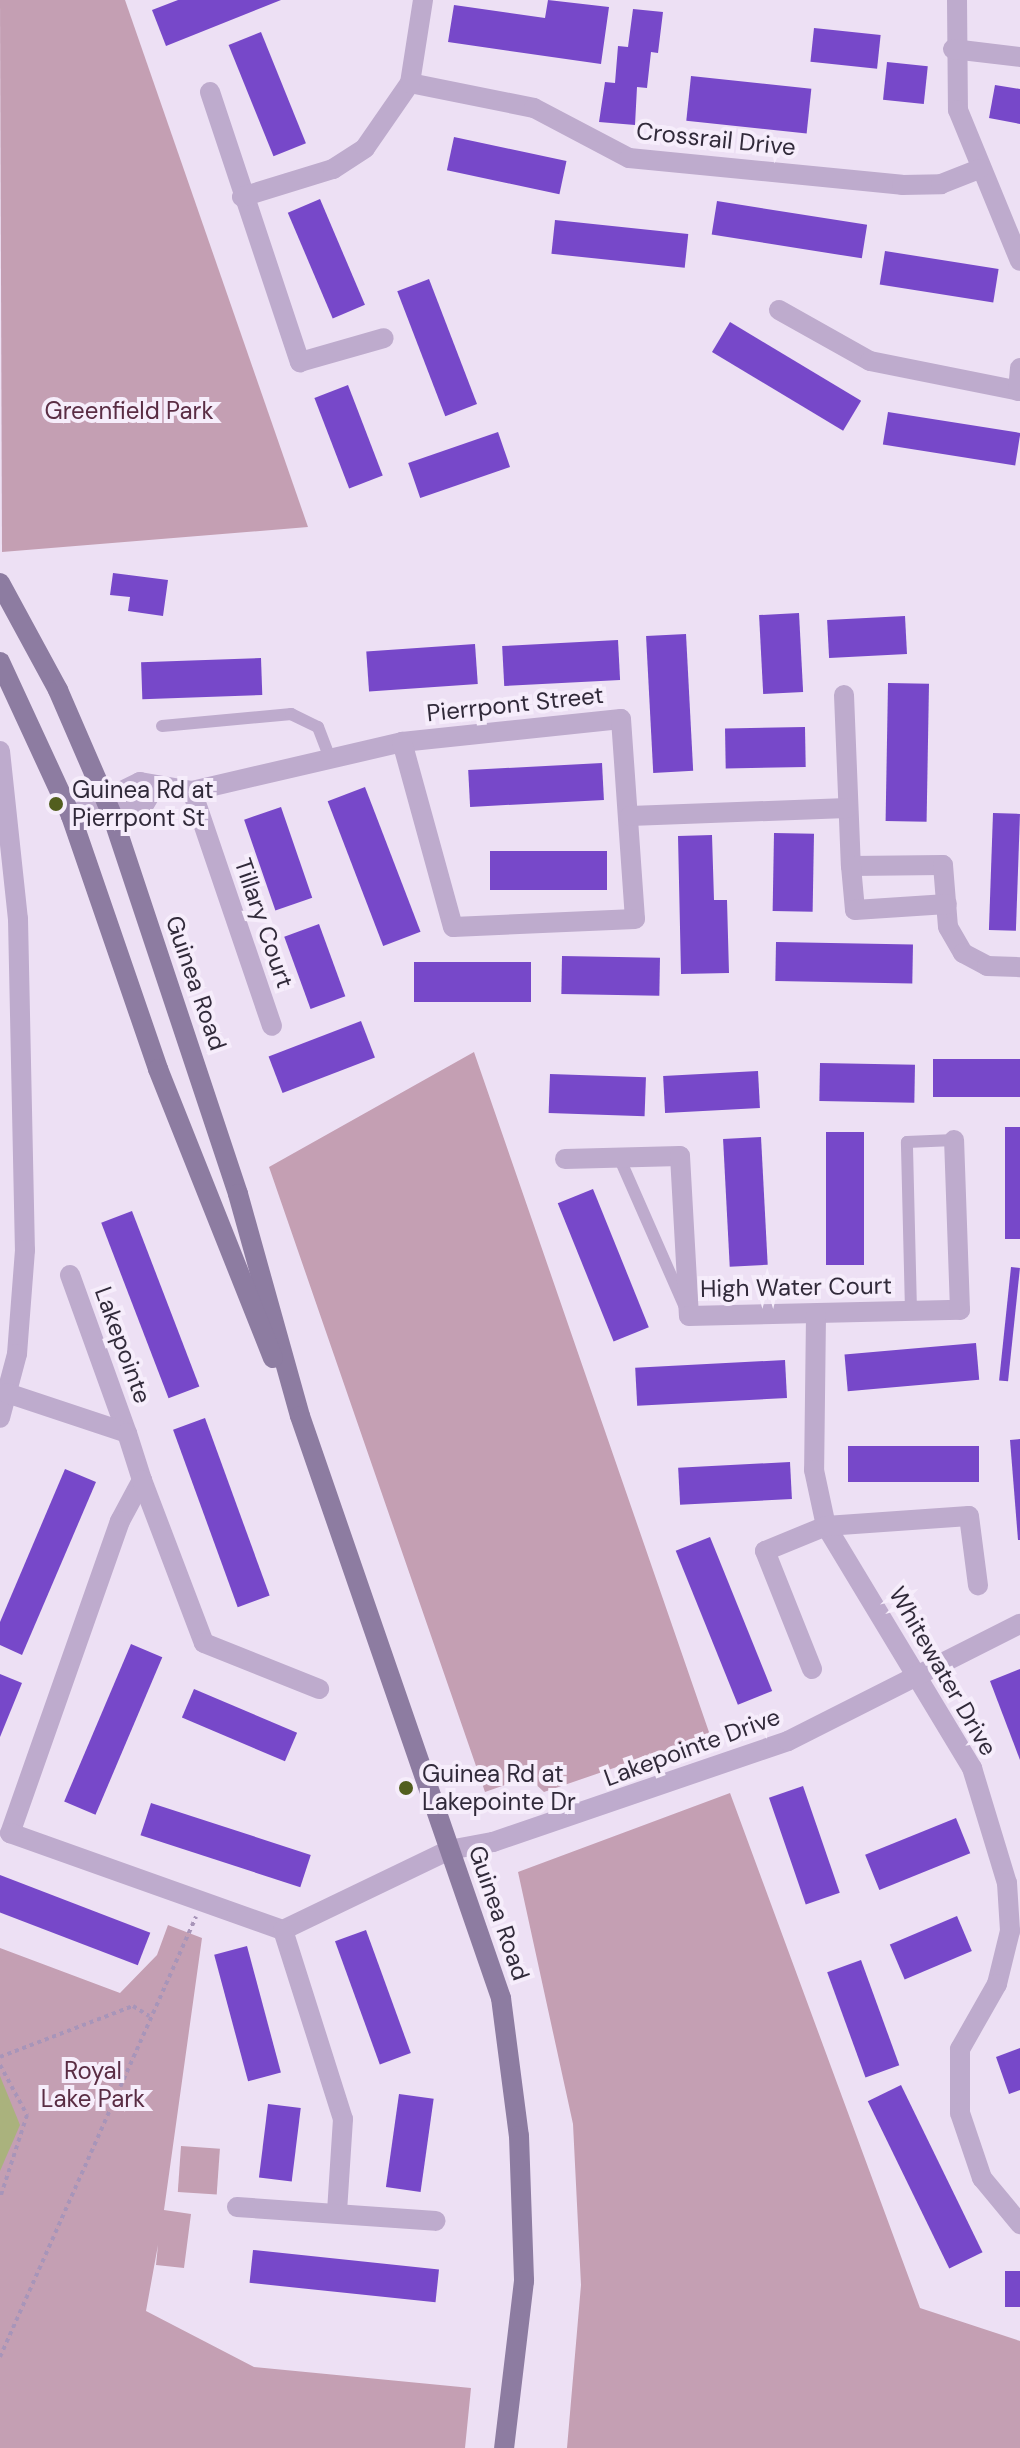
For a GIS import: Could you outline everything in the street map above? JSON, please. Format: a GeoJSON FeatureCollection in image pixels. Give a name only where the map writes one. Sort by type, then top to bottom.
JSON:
{"type":"FeatureCollection","features":[{"type":"Feature","properties":{"kind":"main road","name":"Guinea Road"},"geometry":{"type":"LineString","coordinates":[[0,583],[58,690],[112,815],[238,1194],[300,1416]]}},
{"type":"Feature","properties":{"kind":"main road","name":"Guinea Road"},"geometry":{"type":"LineString","coordinates":[[0,662],[71,816],[158,1069],[300,1416],[501,1998],[519,2136],[524,2281],[504,2448]]}},
{"type":"Feature","properties":{"kind":"street"},"geometry":{"type":"LineString","coordinates":[[242,197],[333,169],[365,148],[410,83],[423,0]]}},
{"type":"Feature","properties":{"kind":"street"},"geometry":{"type":"LineString","coordinates":[[957,0],[953,49],[958,110],[979,169],[1020,261]]}},
{"type":"Feature","properties":{"kind":"street"},"geometry":{"type":"LineString","coordinates":[[953,49],[1020,57]]}},
{"type":"Feature","properties":{"kind":"street","name":"Crossrail Drive"},"geometry":{"type":"LineString","coordinates":[[410,83],[534,108],[629,158],[902,185],[941,184],[979,169]]}},
{"type":"Feature","properties":{"kind":"street"},"geometry":{"type":"LineString","coordinates":[[210,92],[242,197],[300,362],[384,338]]}},
{"type":"Feature","properties":{"kind":"street"},"geometry":{"type":"LineString","coordinates":[[779,310],[870,361],[1019,391],[1020,368]]}},
{"type":"Feature","properties":{"kind":"street"},"geometry":{"type":"LineString","coordinates":[[844,695],[847,808],[855,910],[947,904]]}},
{"type":"Feature","properties":{"kind":"street","name":"Pierrpont Street"},"geometry":{"type":"LineString","coordinates":[[71,816],[104,796],[140,782],[154,788],[192,791],[402,742],[621,719],[630,816]]}},
{"type":"Feature","properties":{"kind":"street"},"geometry":{"type":"LineString","coordinates":[[402,742],[453,927],[635,919],[630,816],[847,808]]}},
{"type":"Feature","properties":{"kind":"street"},"geometry":{"type":"LineString","coordinates":[[0,751],[25,1250],[7,1393],[0,1418]]}},
{"type":"Feature","properties":{"kind":"street"},"geometry":{"type":"LineString","coordinates":[[71,816],[112,815],[145,803],[154,788]]}},
{"type":"Feature","properties":{"kind":"street","name":"Tillary Court"},"geometry":{"type":"LineString","coordinates":[[192,791],[272,1026]]}},
{"type":"Feature","properties":{"kind":"street"},"geometry":{"type":"LineString","coordinates":[[851,866],[943,865],[948,927],[963,953],[987,966],[1020,967]]}},
{"type":"Feature","properties":{"kind":"street","name":"High Water Court"},"geometry":{"type":"LineString","coordinates":[[565,1159],[680,1156],[689,1316],[960,1310],[954,1140]]}},
{"type":"Feature","properties":{"kind":"street","name":"Lakepointe"},"geometry":{"type":"LineString","coordinates":[[70,1275],[127,1433]]}},
{"type":"Feature","properties":{"kind":"street","name":"Whitewater Drive"},"geometry":{"type":"LineString","coordinates":[[816,1315],[814,1470],[826,1526],[919,1673],[972,1768],[1007,1883],[1010,1931],[997,1984],[960,2049],[960,2113],[982,2178],[1020,2224]]}},
{"type":"Feature","properties":{"kind":"street"},"geometry":{"type":"LineString","coordinates":[[7,1393],[127,1433],[204,1643],[319,1689]]}},
{"type":"Feature","properties":{"kind":"street"},"geometry":{"type":"LineString","coordinates":[[142,1480],[10,1833],[283,1930],[343,2119],[337,2213]]}},
{"type":"Feature","properties":{"kind":"street"},"geometry":{"type":"LineString","coordinates":[[812,1669],[765,1551],[826,1526],[969,1516],[978,1585]]}},
{"type":"Feature","properties":{"kind":"street","name":"Lakepointe Drive"},"geometry":{"type":"LineString","coordinates":[[283,1930],[449,1850],[493,1842],[788,1741],[1020,1624]]}},
{"type":"Feature","properties":{"kind":"street"},"geometry":{"type":"LineString","coordinates":[[237,2207],[436,2221]]}},
{"type":"Feature","properties":{"kind":"lane"},"geometry":{"type":"LineString","coordinates":[[162,726],[291,714],[318,727],[330,758]]}},
{"type":"Feature","properties":{"kind":"lane"},"geometry":{"type":"LineString","coordinates":[[911,1311],[907,1142],[954,1140]]}},
{"type":"Feature","properties":{"kind":"lane"},"geometry":{"type":"LineString","coordinates":[[619,1157],[689,1316]]}},
{"type":"Feature","properties":{"kind":"path"},"geometry":{"type":"LineString","coordinates":[[0,2357],[202,1902]]}},
{"type":"Feature","properties":{"kind":"path"},"geometry":{"type":"LineString","coordinates":[[0,2057],[133,2006],[150,2017]]}},
{"type":"Feature","properties":{"kind":"path"},"geometry":{"type":"LineString","coordinates":[[0,2065],[27,2115],[0,2198]]}},
{"type":"Feature","properties":{"kind":"green space","name":"Greenfield Park"},"geometry":{"type":"Polygon","coordinates":[[[0,0],[125,0],[308,527],[2,552],[0,0]]]}},
{"type":"Feature","properties":{"kind":"green space"},"geometry":{"type":"Polygon","coordinates":[[[474,1052],[710,1735],[544,1792],[528,1777],[485,1792],[269,1167],[474,1052]]]}},
{"type":"Feature","properties":{"kind":"green space"},"geometry":{"type":"Polygon","coordinates":[[[730,1793],[920,2308],[1020,2341],[1020,2448],[567,2448],[581,2285],[573,2124],[518,1872],[730,1793]]]}},
{"type":"Feature","properties":{"kind":"green space","name":"Royal Lake Park"},"geometry":{"type":"Polygon","coordinates":[[[168,1925],[202,1938],[164,2210],[191,2214],[184,2268],[156,2265],[158,2245],[146,2311],[254,2367],[471,2388],[465,2448],[0,2448],[0,1948],[120,1993],[157,1955],[168,1925]]]}},
{"type":"Feature","properties":{"kind":"green space"},"geometry":{"type":"Polygon","coordinates":[[[181,2146],[220,2149],[217,2195],[178,2192],[181,2146]]]}},
{"type":"Feature","properties":{"kind":"shaded area"},"geometry":{"type":"Polygon","coordinates":[[[0,2076],[20,2125],[0,2171],[0,2076]]]}},
{"type":"Feature","properties":{"kind":"building"},"geometry":{"type":"Polygon","coordinates":[[[178,0],[281,0],[166,46],[152,10],[178,0]]]}},
{"type":"Feature","properties":{"kind":"building"},"geometry":{"type":"Polygon","coordinates":[[[548,0],[609,7],[601,64],[448,42],[454,5],[545,18],[548,0]]]}},
{"type":"Feature","properties":{"kind":"building"},"geometry":{"type":"Polygon","coordinates":[[[633,9],[663,12],[658,53],[651,52],[647,88],[637,87],[635,125],[599,122],[605,82],[615,83],[618,46],[628,47],[633,9]]]}},
{"type":"Feature","properties":{"kind":"building"},"geometry":{"type":"Polygon","coordinates":[[[814,28],[881,35],[877,69],[810,62],[814,28]]]}},
{"type":"Feature","properties":{"kind":"building"},"geometry":{"type":"Polygon","coordinates":[[[261,32],[306,143],[274,156],[229,45],[261,32]]]}},
{"type":"Feature","properties":{"kind":"building"},"geometry":{"type":"Polygon","coordinates":[[[887,62],[928,66],[924,104],[883,100],[887,62]]]}},
{"type":"Feature","properties":{"kind":"building"},"geometry":{"type":"Polygon","coordinates":[[[691,76],[811,89],[807,133],[686,121],[691,76]]]}},
{"type":"Feature","properties":{"kind":"building"},"geometry":{"type":"Polygon","coordinates":[[[995,85],[1020,89],[1020,124],[989,118],[995,85]]]}},
{"type":"Feature","properties":{"kind":"building"},"geometry":{"type":"Polygon","coordinates":[[[454,137],[566,161],[559,194],[447,170],[454,137]]]}},
{"type":"Feature","properties":{"kind":"building"},"geometry":{"type":"Polygon","coordinates":[[[320,199],[365,305],[333,319],[288,213],[320,199]]]}},
{"type":"Feature","properties":{"kind":"building"},"geometry":{"type":"Polygon","coordinates":[[[717,201],[867,225],[862,258],[712,235],[717,201]]]}},
{"type":"Feature","properties":{"kind":"building"},"geometry":{"type":"Polygon","coordinates":[[[555,220],[688,234],[685,268],[551,254],[555,220]]]}},
{"type":"Feature","properties":{"kind":"building"},"geometry":{"type":"Polygon","coordinates":[[[885,251],[999,269],[993,303],[880,285],[885,251]]]}},
{"type":"Feature","properties":{"kind":"building"},"geometry":{"type":"Polygon","coordinates":[[[429,279],[477,404],[445,416],[397,291],[429,279]]]}},
{"type":"Feature","properties":{"kind":"building"},"geometry":{"type":"Polygon","coordinates":[[[730,322],[861,401],[843,431],[712,352],[730,322]]]}},
{"type":"Feature","properties":{"kind":"building"},"geometry":{"type":"Polygon","coordinates":[[[348,385],[383,476],[349,488],[314,398],[348,385]]]}},
{"type":"Feature","properties":{"kind":"building"},"geometry":{"type":"Polygon","coordinates":[[[888,412],[1020,433],[1015,466],[883,445],[888,412]]]}},
{"type":"Feature","properties":{"kind":"building"},"geometry":{"type":"Polygon","coordinates":[[[498,432],[510,467],[420,498],[408,463],[498,432]]]}},
{"type":"Feature","properties":{"kind":"building"},"geometry":{"type":"Polygon","coordinates":[[[113,573],[168,580],[163,616],[128,611],[130,597],[110,595],[113,573]]]}},
{"type":"Feature","properties":{"kind":"building"},"geometry":{"type":"Polygon","coordinates":[[[799,613],[803,692],[763,694],[759,615],[799,613]]]}},
{"type":"Feature","properties":{"kind":"building"},"geometry":{"type":"Polygon","coordinates":[[[905,616],[907,654],[829,658],[827,620],[905,616]]]}},
{"type":"Feature","properties":{"kind":"building"},"geometry":{"type":"Polygon","coordinates":[[[686,634],[693,771],[653,773],[646,636],[686,634]]]}},
{"type":"Feature","properties":{"kind":"building"},"geometry":{"type":"Polygon","coordinates":[[[618,640],[620,680],[504,686],[502,646],[618,640]]]}},
{"type":"Feature","properties":{"kind":"building"},"geometry":{"type":"Polygon","coordinates":[[[475,644],[478,684],[369,692],[366,652],[475,644]]]}},
{"type":"Feature","properties":{"kind":"building"},"geometry":{"type":"Polygon","coordinates":[[[261,658],[262,695],[142,699],[141,662],[261,658]]]}},
{"type":"Feature","properties":{"kind":"building"},"geometry":{"type":"Polygon","coordinates":[[[888,683],[929,684],[927,822],[886,821],[888,683]]]}},
{"type":"Feature","properties":{"kind":"building"},"geometry":{"type":"Polygon","coordinates":[[[805,727],[806,767],[726,768],[725,728],[805,727]]]}},
{"type":"Feature","properties":{"kind":"building"},"geometry":{"type":"Polygon","coordinates":[[[602,763],[604,800],[470,807],[468,770],[602,763]]]}},
{"type":"Feature","properties":{"kind":"building"},"geometry":{"type":"Polygon","coordinates":[[[365,787],[421,932],[383,946],[328,801],[365,787]]]}},
{"type":"Feature","properties":{"kind":"building"},"geometry":{"type":"Polygon","coordinates":[[[281,807],[312,898],[275,910],[244,820],[281,807]]]}},
{"type":"Feature","properties":{"kind":"building"},"geometry":{"type":"Polygon","coordinates":[[[993,813],[1020,814],[1016,931],[989,930],[993,813]]]}},
{"type":"Feature","properties":{"kind":"building"},"geometry":{"type":"Polygon","coordinates":[[[774,833],[814,834],[813,912],[773,911],[774,833]]]}},
{"type":"Feature","properties":{"kind":"building"},"geometry":{"type":"Polygon","coordinates":[[[712,835],[714,900],[727,900],[729,973],[681,974],[678,836],[712,835]]]}},
{"type":"Feature","properties":{"kind":"building"},"geometry":{"type":"Polygon","coordinates":[[[490,851],[607,851],[607,890],[490,890],[490,851]]]}},
{"type":"Feature","properties":{"kind":"building"},"geometry":{"type":"Polygon","coordinates":[[[319,924],[345,996],[311,1009],[284,937],[319,924]]]}},
{"type":"Feature","properties":{"kind":"building"},"geometry":{"type":"Polygon","coordinates":[[[776,942],[913,944],[912,983],[775,981],[776,942]]]}},
{"type":"Feature","properties":{"kind":"building"},"geometry":{"type":"Polygon","coordinates":[[[562,956],[660,958],[659,996],[561,994],[562,956]]]}},
{"type":"Feature","properties":{"kind":"building"},"geometry":{"type":"Polygon","coordinates":[[[414,962],[531,962],[531,1002],[414,1002],[414,962]]]}},
{"type":"Feature","properties":{"kind":"building"},"geometry":{"type":"Polygon","coordinates":[[[361,1021],[375,1057],[283,1093],[269,1056],[361,1021]]]}},
{"type":"Feature","properties":{"kind":"building"},"geometry":{"type":"Polygon","coordinates":[[[933,1059],[1020,1059],[1020,1097],[933,1097],[933,1059]]]}},
{"type":"Feature","properties":{"kind":"building"},"geometry":{"type":"Polygon","coordinates":[[[820,1063],[915,1065],[914,1103],[819,1101],[820,1063]]]}},
{"type":"Feature","properties":{"kind":"building"},"geometry":{"type":"Polygon","coordinates":[[[758,1071],[760,1108],[665,1113],[663,1076],[758,1071]]]}},
{"type":"Feature","properties":{"kind":"building"},"geometry":{"type":"Polygon","coordinates":[[[550,1074],[646,1077],[645,1116],[549,1113],[550,1074]]]}},
{"type":"Feature","properties":{"kind":"building"},"geometry":{"type":"Polygon","coordinates":[[[1005,1127],[1020,1127],[1020,1239],[1005,1239],[1005,1127]]]}},
{"type":"Feature","properties":{"kind":"building"},"geometry":{"type":"Polygon","coordinates":[[[826,1132],[864,1132],[864,1265],[826,1265],[826,1132]]]}},
{"type":"Feature","properties":{"kind":"building"},"geometry":{"type":"Polygon","coordinates":[[[761,1137],[768,1265],[730,1267],[723,1139],[761,1137]]]}},
{"type":"Feature","properties":{"kind":"building"},"geometry":{"type":"Polygon","coordinates":[[[593,1189],[649,1327],[614,1341],[558,1203],[593,1189]]]}},
{"type":"Feature","properties":{"kind":"building"},"geometry":{"type":"Polygon","coordinates":[[[132,1211],[199,1387],[169,1398],[101,1223],[132,1211]]]}},
{"type":"Feature","properties":{"kind":"building"},"geometry":{"type":"Polygon","coordinates":[[[1011,1267],[1020,1268],[1008,1381],[999,1380],[1011,1267]]]}},
{"type":"Feature","properties":{"kind":"building"},"geometry":{"type":"Polygon","coordinates":[[[976,1343],[979,1380],[848,1391],[845,1355],[976,1343]]]}},
{"type":"Feature","properties":{"kind":"building"},"geometry":{"type":"Polygon","coordinates":[[[785,1360],[787,1398],[637,1406],[635,1368],[785,1360]]]}},
{"type":"Feature","properties":{"kind":"building"},"geometry":{"type":"Polygon","coordinates":[[[205,1418],[270,1596],[238,1607],[173,1430],[205,1418]]]}},
{"type":"Feature","properties":{"kind":"building"},"geometry":{"type":"Polygon","coordinates":[[[1020,1439],[1020,1540],[1018,1540],[1010,1440],[1020,1439]]]}},
{"type":"Feature","properties":{"kind":"building"},"geometry":{"type":"Polygon","coordinates":[[[848,1446],[979,1446],[979,1482],[848,1482],[848,1446]]]}},
{"type":"Feature","properties":{"kind":"building"},"geometry":{"type":"Polygon","coordinates":[[[790,1462],[792,1499],[680,1505],[678,1468],[790,1462]]]}},
{"type":"Feature","properties":{"kind":"building"},"geometry":{"type":"Polygon","coordinates":[[[65,1469],[96,1482],[22,1655],[0,1645],[0,1622],[65,1469]]]}},
{"type":"Feature","properties":{"kind":"building"},"geometry":{"type":"Polygon","coordinates":[[[710,1537],[772,1691],[738,1705],[676,1551],[710,1537]]]}},
{"type":"Feature","properties":{"kind":"building"},"geometry":{"type":"Polygon","coordinates":[[[131,1644],[162,1657],[95,1815],[64,1801],[131,1644]]]}},
{"type":"Feature","properties":{"kind":"building"},"geometry":{"type":"Polygon","coordinates":[[[1020,1669],[1020,1760],[990,1681],[1020,1669]]]}},
{"type":"Feature","properties":{"kind":"building"},"geometry":{"type":"Polygon","coordinates":[[[0,1674],[22,1683],[0,1737],[0,1674]]]}},
{"type":"Feature","properties":{"kind":"building"},"geometry":{"type":"Polygon","coordinates":[[[194,1689],[297,1733],[285,1761],[182,1718],[194,1689]]]}},
{"type":"Feature","properties":{"kind":"building"},"geometry":{"type":"Polygon","coordinates":[[[803,1786],[840,1893],[806,1905],[769,1798],[803,1786]]]}},
{"type":"Feature","properties":{"kind":"building"},"geometry":{"type":"Polygon","coordinates":[[[151,1803],[311,1855],[300,1887],[140,1835],[151,1803]]]}},
{"type":"Feature","properties":{"kind":"building"},"geometry":{"type":"Polygon","coordinates":[[[956,1818],[970,1853],[879,1890],[865,1855],[956,1818]]]}},
{"type":"Feature","properties":{"kind":"building"},"geometry":{"type":"Polygon","coordinates":[[[0,1875],[150,1933],[138,1965],[0,1912],[0,1875]]]}},
{"type":"Feature","properties":{"kind":"building"},"geometry":{"type":"Polygon","coordinates":[[[957,1916],[972,1951],[905,1980],[890,1945],[957,1916]]]}},
{"type":"Feature","properties":{"kind":"building"},"geometry":{"type":"Polygon","coordinates":[[[366,1930],[411,2053],[380,2064],[335,1941],[366,1930]]]}},
{"type":"Feature","properties":{"kind":"building"},"geometry":{"type":"Polygon","coordinates":[[[247,1946],[281,2073],[248,2081],[214,1955],[247,1946]]]}},
{"type":"Feature","properties":{"kind":"building"},"geometry":{"type":"Polygon","coordinates":[[[861,1960],[899,2065],[865,2078],[827,1972],[861,1960]]]}},
{"type":"Feature","properties":{"kind":"building"},"geometry":{"type":"Polygon","coordinates":[[[1020,2048],[1020,2090],[1009,2094],[996,2057],[1020,2048]]]}},
{"type":"Feature","properties":{"kind":"building"},"geometry":{"type":"Polygon","coordinates":[[[901,2085],[983,2252],[949,2268],[868,2101],[901,2085]]]}},
{"type":"Feature","properties":{"kind":"building"},"geometry":{"type":"Polygon","coordinates":[[[399,2094],[434,2099],[421,2192],[386,2187],[399,2094]]]}},
{"type":"Feature","properties":{"kind":"building"},"geometry":{"type":"Polygon","coordinates":[[[268,2104],[301,2108],[292,2181],[259,2177],[268,2104]]]}},
{"type":"Feature","properties":{"kind":"building"},"geometry":{"type":"Polygon","coordinates":[[[253,2250],[439,2270],[436,2302],[250,2283],[253,2250]]]}},
{"type":"Feature","properties":{"kind":"building"},"geometry":{"type":"Polygon","coordinates":[[[1005,2271],[1020,2271],[1020,2307],[1005,2307],[1005,2271]]]}},
{"type":"Feature","properties":{"kind":"place","name":"Guinea Rd at Pierrpont St"},"geometry":{"type":"Point","coordinates":[56,804]}},
{"type":"Feature","properties":{"kind":"place","name":"Guinea Rd at Lakepointe Dr"},"geometry":{"type":"Point","coordinates":[406,1788]}}]}
